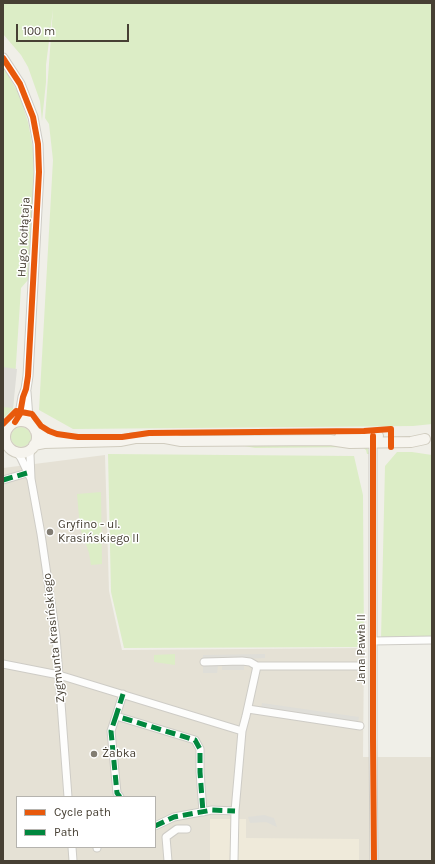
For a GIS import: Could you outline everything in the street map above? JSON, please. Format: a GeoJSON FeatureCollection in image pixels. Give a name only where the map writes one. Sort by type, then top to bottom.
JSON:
{"type":"FeatureCollection","features":[{"type":"Feature","properties":{"kind":"main road"},"geometry":{"type":"LineString","coordinates":[[73,442],[39,433],[23,421],[15,422],[8,428],[4,438],[10,451],[24,452],[41,443],[120,442],[151,445],[180,441],[330,440],[346,437],[373,440],[406,436],[428,439]]}},
{"type":"Feature","properties":{"kind":"main road"},"geometry":{"type":"LineString","coordinates":[[32,447],[36,438],[33,427]]}},
{"type":"Feature","properties":{"kind":"street","name":"Hugo Kołłątaja"},"geometry":{"type":"LineString","coordinates":[[3,58],[20,84],[33,117],[38,144],[39,172],[26,389],[28,418],[33,427]]}},
{"type":"Feature","properties":{"kind":"street","name":"Hugo Kołłątaja"},"geometry":{"type":"LineString","coordinates":[[15,422],[19,416],[26,389]]}},
{"type":"Feature","properties":{"kind":"street","name":"Jana Pawła II"},"geometry":{"type":"LineString","coordinates":[[373,440],[372,640],[374,861]]}},
{"type":"Feature","properties":{"kind":"street","name":"Zygmunta Krasińskiego"},"geometry":{"type":"LineString","coordinates":[[32,447],[30,455],[31,479],[51,602],[59,675],[68,796]]}},
{"type":"Feature","properties":{"kind":"street","name":"Zygmunta Krasińskiego"},"geometry":{"type":"LineString","coordinates":[[10,451],[21,458],[31,479]]}},
{"type":"Feature","properties":{"kind":"street"},"geometry":{"type":"LineString","coordinates":[[3,480],[27,472]]}},
{"type":"Feature","properties":{"kind":"street"},"geometry":{"type":"LineString","coordinates":[[372,640],[432,640]]}},
{"type":"Feature","properties":{"kind":"street"},"geometry":{"type":"LineString","coordinates":[[204,662],[242,661],[250,662],[257,666],[361,666]]}},
{"type":"Feature","properties":{"kind":"street"},"geometry":{"type":"LineString","coordinates":[[3,664],[59,675],[242,731]]}},
{"type":"Feature","properties":{"kind":"street"},"geometry":{"type":"LineString","coordinates":[[234,861],[235,812],[242,731],[257,666]]}},
{"type":"Feature","properties":{"kind":"street"},"geometry":{"type":"LineString","coordinates":[[119,796],[117,793],[111,731],[123,694]]}},
{"type":"Feature","properties":{"kind":"street"},"geometry":{"type":"LineString","coordinates":[[248,709],[360,726]]}},
{"type":"Feature","properties":{"kind":"street"},"geometry":{"type":"LineString","coordinates":[[116,716],[195,740],[200,749],[203,812]]}},
{"type":"Feature","properties":{"kind":"street"},"geometry":{"type":"LineString","coordinates":[[156,826],[174,817],[212,810],[235,812]]}},
{"type":"Feature","properties":{"kind":"street"},"geometry":{"type":"LineString","coordinates":[[168,861],[166,837],[177,829],[188,829]]}},
{"type":"Feature","properties":{"kind":"street"},"geometry":{"type":"LineString","coordinates":[[72,848],[73,861]]}},
{"type":"Feature","properties":{"kind":"shaded area"},"geometry":{"type":"Polygon","coordinates":[[[3,367],[17,369],[13,408],[3,407],[3,367]]]}},
{"type":"Feature","properties":{"kind":"shaded area"},"geometry":{"type":"Polygon","coordinates":[[[105,455],[109,591],[122,650],[364,648],[363,757],[432,757],[432,861],[3,861],[3,468],[105,455]]]}},
{"type":"Feature","properties":{"kind":"shaded area"},"geometry":{"type":"Polygon","coordinates":[[[265,654],[265,658],[244,659],[244,670],[222,670],[222,666],[218,666],[217,673],[203,673],[203,655],[265,654]]]}},
{"type":"Feature","properties":{"kind":"shaded area"},"geometry":{"type":"Polygon","coordinates":[[[262,703],[359,717],[358,722],[261,708],[262,703]]]}},
{"type":"Feature","properties":{"kind":"shaded area"},"geometry":{"type":"Polygon","coordinates":[[[264,815],[274,818],[277,827],[266,822],[250,823],[248,817],[264,815]]]}},
{"type":"Feature","properties":{"kind":"shaded area"},"geometry":{"type":"Polygon","coordinates":[[[210,819],[246,819],[246,838],[359,839],[359,861],[210,861],[210,819]]]}},
{"type":"Feature","properties":{"kind":"green space"},"geometry":{"type":"Polygon","coordinates":[[[3,3],[432,3],[432,424],[413,426],[73,429],[39,410],[53,160],[49,124],[45,118],[53,9],[46,65],[46,82],[42,121],[40,101],[28,67],[21,55],[3,34],[3,3]]]}},
{"type":"Feature","properties":{"kind":"green space"},"geometry":{"type":"Polygon","coordinates":[[[3,67],[19,94],[28,122],[33,149],[34,177],[28,280],[21,288],[13,409],[3,419],[3,67]]]}},
{"type":"Feature","properties":{"kind":"green space"},"geometry":{"type":"Polygon","coordinates":[[[21,427],[28,430],[31,437],[28,444],[21,447],[14,444],[11,437],[14,430],[21,427]]]}},
{"type":"Feature","properties":{"kind":"green space"},"geometry":{"type":"Polygon","coordinates":[[[327,443],[363,446],[368,449],[369,454],[367,454],[366,450],[362,447],[255,448],[233,444],[327,443]]]}},
{"type":"Feature","properties":{"kind":"green space"},"geometry":{"type":"Polygon","coordinates":[[[397,452],[412,452],[432,455],[432,638],[381,639],[385,466],[397,452]]]}},
{"type":"Feature","properties":{"kind":"green space"},"geometry":{"type":"Polygon","coordinates":[[[108,454],[354,456],[363,495],[364,647],[124,648],[111,592],[108,454]]]}},
{"type":"Feature","properties":{"kind":"green space"},"geometry":{"type":"Polygon","coordinates":[[[101,492],[102,564],[91,565],[89,553],[80,528],[77,494],[101,492]]]}},
{"type":"Feature","properties":{"kind":"green space"},"geometry":{"type":"Polygon","coordinates":[[[175,654],[175,665],[154,662],[154,655],[175,654]]]}},
{"type":"Feature","properties":{"kind":"marked path"},"geometry":{"type":"LineString","coordinates":[[3,480],[27,473]]}},
{"type":"Feature","properties":{"kind":"marked path"},"geometry":{"type":"LineString","coordinates":[[123,694],[116,716],[195,740],[200,749],[203,812]]}},
{"type":"Feature","properties":{"kind":"marked path"},"geometry":{"type":"LineString","coordinates":[[116,716],[111,731],[117,793],[119,796]]}},
{"type":"Feature","properties":{"kind":"marked path"},"geometry":{"type":"LineString","coordinates":[[156,826],[174,817],[212,810],[235,811]]}},
{"type":"Feature","properties":{"kind":"cycle path"},"geometry":{"type":"LineString","coordinates":[[3,58],[20,84],[33,117],[38,144],[39,172],[28,376],[20,414],[15,422]]}},
{"type":"Feature","properties":{"kind":"cycle path"},"geometry":{"type":"LineString","coordinates":[[3,424],[16,411],[32,414],[41,426],[49,431],[57,434],[78,437],[122,437],[149,433],[364,431],[391,429],[391,447]]}},
{"type":"Feature","properties":{"kind":"cycle path"},"geometry":{"type":"LineString","coordinates":[[373,436],[374,861]]}},
{"type":"Feature","properties":{"kind":"place","name":"Gryfino - ul. Krasińskiego II"},"geometry":{"type":"Point","coordinates":[50,532]}},
{"type":"Feature","properties":{"kind":"place","name":"Żabka"},"geometry":{"type":"Point","coordinates":[94,754]}}]}
